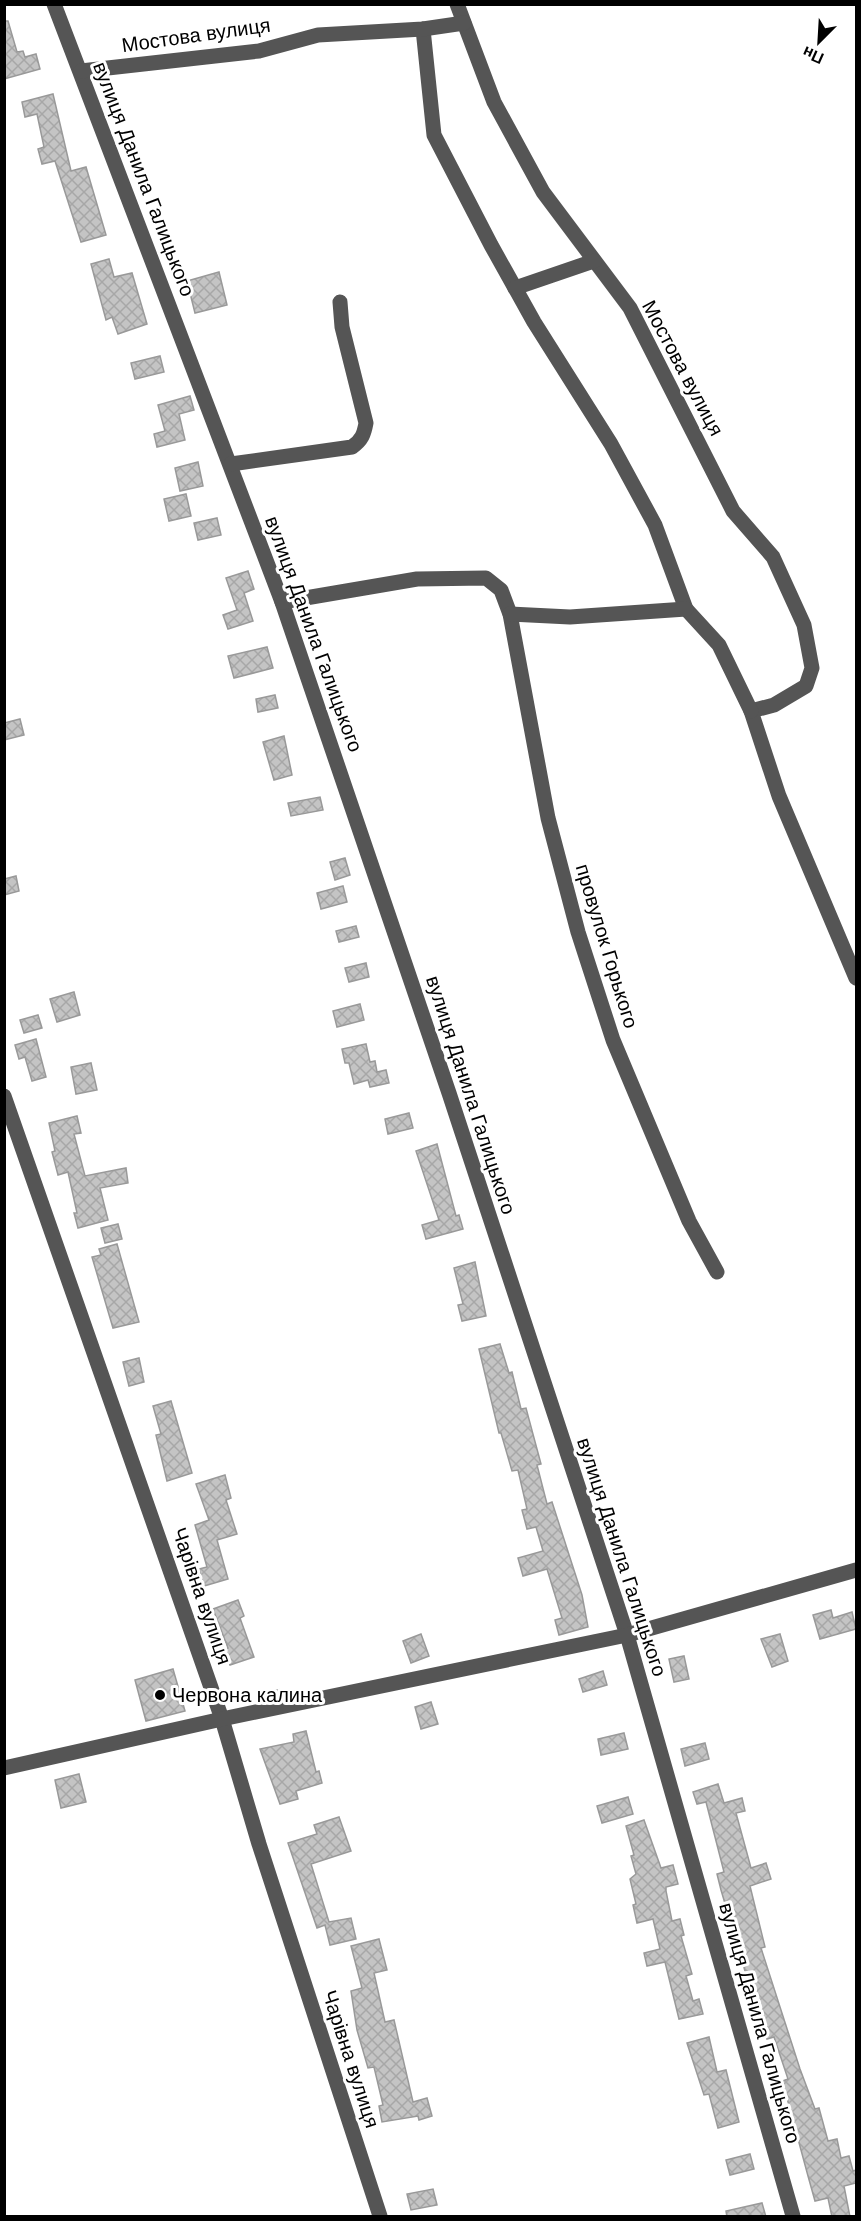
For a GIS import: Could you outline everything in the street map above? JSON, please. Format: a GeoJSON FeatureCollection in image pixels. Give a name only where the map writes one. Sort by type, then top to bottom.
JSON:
{"type":"FeatureCollection","features":[{"type":"Feature","properties":{"kind":"street","name":"вулиця Данила Галицького"},"geometry":{"type":"LineString","coordinates":[[54,4],[282,602],[446,1082],[627,1635],[793,2217]]}},
{"type":"Feature","properties":{"kind":"street","name":"Мостова вулиця"},"geometry":{"type":"LineString","coordinates":[[457,4],[499,112],[543,192],[630,308],[733,511],[772,557],[804,625],[812,668],[806,686],[774,705],[751,711]]}},
{"type":"Feature","properties":{"kind":"street","name":"Мостова вулиця"},"geometry":{"type":"LineString","coordinates":[[81,71],[259,51],[318,35],[423,29],[464,23]]}},
{"type":"Feature","properties":{"kind":"street"},"geometry":{"type":"LineString","coordinates":[[423,29],[434,135],[515,288],[575,390],[611,444],[655,525],[686,609],[719,645],[751,711],[779,796],[856,978]]}},
{"type":"Feature","properties":{"kind":"street"},"geometry":{"type":"LineString","coordinates":[[515,288],[594,261]]}},
{"type":"Feature","properties":{"kind":"street"},"geometry":{"type":"LineString","coordinates":[[231,464],[352,447],[359,442],[364,434],[366,423],[342,327],[340,302]]}},
{"type":"Feature","properties":{"kind":"street","name":"провулок Горького"},"geometry":{"type":"LineString","coordinates":[[282,602],[417,579],[467,576],[486,578],[501,590],[510,614],[548,818],[578,932],[613,1040],[689,1221],[717,1272]]}},
{"type":"Feature","properties":{"kind":"street"},"geometry":{"type":"LineString","coordinates":[[510,614],[570,617],[686,609]]}},
{"type":"Feature","properties":{"kind":"street","name":"Чарівна вулиця"},"geometry":{"type":"LineString","coordinates":[[4,1096],[222,1719],[380,2217]]}},
{"type":"Feature","properties":{"kind":"street"},"geometry":{"type":"LineString","coordinates":[[4,1768],[222,1719],[627,1635],[856,1570]]}},
{"type":"Feature","properties":{"kind":"building"},"geometry":{"type":"Polygon","coordinates":[[[4,21],[8,21],[17,52],[23,51],[25,57],[36,54],[40,69],[4,79],[4,21]]]}},
{"type":"Feature","properties":{"kind":"building"},"geometry":{"type":"Polygon","coordinates":[[[53,94],[71,171],[86,167],[106,235],[81,242],[55,161],[42,164],[38,149],[44,147],[37,114],[25,117],[22,102],[53,94]]]}},
{"type":"Feature","properties":{"kind":"building"},"geometry":{"type":"Polygon","coordinates":[[[109,259],[114,277],[132,273],[147,324],[118,334],[112,317],[106,320],[91,264],[109,259]]]}},
{"type":"Feature","properties":{"kind":"building"},"geometry":{"type":"Polygon","coordinates":[[[219,272],[227,305],[195,313],[187,281],[219,272]]]}},
{"type":"Feature","properties":{"kind":"building"},"geometry":{"type":"Polygon","coordinates":[[[160,356],[164,372],[135,379],[131,363],[160,356]]]}},
{"type":"Feature","properties":{"kind":"building"},"geometry":{"type":"Polygon","coordinates":[[[190,396],[194,410],[179,414],[185,440],[157,447],[154,434],[165,431],[158,405],[190,396]]]}},
{"type":"Feature","properties":{"kind":"building"},"geometry":{"type":"Polygon","coordinates":[[[198,462],[203,486],[180,491],[175,468],[198,462]]]}},
{"type":"Feature","properties":{"kind":"building"},"geometry":{"type":"Polygon","coordinates":[[[186,494],[191,516],[169,521],[164,499],[186,494]]]}},
{"type":"Feature","properties":{"kind":"building"},"geometry":{"type":"Polygon","coordinates":[[[217,518],[221,535],[198,540],[194,523],[217,518]]]}},
{"type":"Feature","properties":{"kind":"building"},"geometry":{"type":"Polygon","coordinates":[[[248,571],[254,589],[244,593],[253,621],[228,629],[223,615],[237,610],[226,578],[248,571]]]}},
{"type":"Feature","properties":{"kind":"building"},"geometry":{"type":"Polygon","coordinates":[[[267,647],[273,668],[234,678],[228,656],[267,647]]]}},
{"type":"Feature","properties":{"kind":"building"},"geometry":{"type":"Polygon","coordinates":[[[275,695],[278,708],[258,712],[256,699],[275,695]]]}},
{"type":"Feature","properties":{"kind":"building"},"geometry":{"type":"Polygon","coordinates":[[[20,719],[24,735],[4,740],[4,723],[20,719]]]}},
{"type":"Feature","properties":{"kind":"building"},"geometry":{"type":"Polygon","coordinates":[[[284,736],[292,775],[274,780],[263,742],[284,736]]]}},
{"type":"Feature","properties":{"kind":"building"},"geometry":{"type":"Polygon","coordinates":[[[320,797],[323,810],[291,816],[288,803],[320,797]]]}},
{"type":"Feature","properties":{"kind":"building"},"geometry":{"type":"Polygon","coordinates":[[[345,858],[350,875],[335,880],[330,862],[345,858]]]}},
{"type":"Feature","properties":{"kind":"building"},"geometry":{"type":"Polygon","coordinates":[[[16,876],[19,891],[4,895],[4,879],[16,876]]]}},
{"type":"Feature","properties":{"kind":"building"},"geometry":{"type":"Polygon","coordinates":[[[343,886],[347,902],[321,909],[317,893],[343,886]]]}},
{"type":"Feature","properties":{"kind":"building"},"geometry":{"type":"Polygon","coordinates":[[[356,926],[359,937],[339,942],[336,931],[356,926]]]}},
{"type":"Feature","properties":{"kind":"building"},"geometry":{"type":"Polygon","coordinates":[[[366,963],[369,977],[349,982],[345,968],[366,963]]]}},
{"type":"Feature","properties":{"kind":"building"},"geometry":{"type":"Polygon","coordinates":[[[74,992],[80,1015],[57,1022],[50,999],[74,992]]]}},
{"type":"Feature","properties":{"kind":"building"},"geometry":{"type":"Polygon","coordinates":[[[360,1004],[364,1020],[337,1027],[333,1011],[360,1004]]]}},
{"type":"Feature","properties":{"kind":"building"},"geometry":{"type":"Polygon","coordinates":[[[38,1015],[42,1028],[24,1033],[20,1020],[38,1015]]]}},
{"type":"Feature","properties":{"kind":"building"},"geometry":{"type":"Polygon","coordinates":[[[36,1039],[46,1077],[32,1081],[25,1057],[19,1059],[15,1045],[36,1039]]]}},
{"type":"Feature","properties":{"kind":"building"},"geometry":{"type":"Polygon","coordinates":[[[366,1044],[370,1062],[375,1061],[377,1072],[386,1070],[389,1083],[370,1087],[368,1080],[354,1084],[349,1063],[345,1063],[342,1049],[366,1044]]]}},
{"type":"Feature","properties":{"kind":"building"},"geometry":{"type":"Polygon","coordinates":[[[91,1063],[97,1090],[76,1094],[71,1067],[91,1063]]]}},
{"type":"Feature","properties":{"kind":"building"},"geometry":{"type":"Polygon","coordinates":[[[409,1113],[413,1128],[388,1134],[385,1119],[409,1113]]]}},
{"type":"Feature","properties":{"kind":"building"},"geometry":{"type":"Polygon","coordinates":[[[77,1116],[81,1133],[74,1134],[85,1176],[126,1168],[128,1183],[100,1188],[108,1220],[78,1228],[68,1172],[58,1175],[52,1152],[55,1151],[49,1123],[77,1116]]]}},
{"type":"Feature","properties":{"kind":"building"},"geometry":{"type":"Polygon","coordinates":[[[437,1144],[456,1216],[459,1215],[463,1229],[426,1239],[422,1225],[439,1220],[416,1151],[437,1144]]]}},
{"type":"Feature","properties":{"kind":"building"},"geometry":{"type":"Polygon","coordinates":[[[118,1224],[122,1239],[105,1243],[101,1228],[118,1224]]]}},
{"type":"Feature","properties":{"kind":"building"},"geometry":{"type":"Polygon","coordinates":[[[117,1244],[139,1322],[113,1328],[92,1257],[101,1255],[99,1249],[117,1244]]]}},
{"type":"Feature","properties":{"kind":"building"},"geometry":{"type":"Polygon","coordinates":[[[475,1262],[486,1316],[462,1321],[458,1305],[463,1304],[454,1268],[475,1262]]]}},
{"type":"Feature","properties":{"kind":"building"},"geometry":{"type":"Polygon","coordinates":[[[500,1344],[509,1373],[512,1372],[521,1409],[526,1408],[541,1464],[537,1465],[547,1504],[552,1502],[582,1595],[588,1627],[559,1635],[555,1620],[562,1618],[547,1569],[523,1576],[518,1558],[543,1551],[536,1527],[527,1529],[522,1510],[527,1509],[518,1470],[512,1471],[501,1433],[499,1433],[479,1349],[500,1344]]]}},
{"type":"Feature","properties":{"kind":"building"},"geometry":{"type":"Polygon","coordinates":[[[139,1358],[144,1382],[129,1386],[123,1362],[139,1358]]]}},
{"type":"Feature","properties":{"kind":"building"},"geometry":{"type":"Polygon","coordinates":[[[171,1401],[192,1473],[167,1481],[156,1435],[161,1434],[153,1406],[171,1401]]]}},
{"type":"Feature","properties":{"kind":"building"},"geometry":{"type":"Polygon","coordinates":[[[225,1475],[231,1498],[226,1500],[237,1534],[217,1540],[228,1579],[204,1586],[199,1569],[207,1567],[195,1525],[209,1520],[196,1484],[225,1475]]]}},
{"type":"Feature","properties":{"kind":"building"},"geometry":{"type":"Polygon","coordinates":[[[238,1600],[244,1616],[240,1618],[254,1657],[230,1665],[225,1649],[228,1648],[213,1609],[238,1600]]]}},
{"type":"Feature","properties":{"kind":"building"},"geometry":{"type":"Polygon","coordinates":[[[831,1610],[833,1618],[852,1612],[856,1629],[820,1639],[813,1615],[831,1610]]]}},
{"type":"Feature","properties":{"kind":"building"},"geometry":{"type":"Polygon","coordinates":[[[421,1634],[429,1656],[411,1663],[403,1641],[421,1634]]]}},
{"type":"Feature","properties":{"kind":"building"},"geometry":{"type":"Polygon","coordinates":[[[780,1634],[788,1661],[772,1667],[761,1639],[780,1634]]]}},
{"type":"Feature","properties":{"kind":"building"},"geometry":{"type":"Polygon","coordinates":[[[684,1656],[689,1679],[674,1682],[669,1659],[684,1656]]]}},
{"type":"Feature","properties":{"kind":"building","name":"Червона калина"},"geometry":{"type":"Polygon","coordinates":[[[173,1669],[185,1711],[146,1721],[135,1680],[173,1669]]]}},
{"type":"Feature","properties":{"kind":"building"},"geometry":{"type":"Polygon","coordinates":[[[603,1671],[607,1685],[583,1692],[579,1679],[603,1671]]]}},
{"type":"Feature","properties":{"kind":"building"},"geometry":{"type":"Polygon","coordinates":[[[282,1689],[284,1696],[259,1701],[257,1694],[282,1689]]]}},
{"type":"Feature","properties":{"kind":"building"},"geometry":{"type":"Polygon","coordinates":[[[431,1702],[438,1724],[421,1729],[415,1707],[431,1702]]]}},
{"type":"Feature","properties":{"kind":"building"},"geometry":{"type":"Polygon","coordinates":[[[306,1731],[316,1772],[319,1771],[322,1783],[296,1791],[298,1799],[280,1804],[260,1749],[294,1742],[293,1734],[306,1731]]]}},
{"type":"Feature","properties":{"kind":"building"},"geometry":{"type":"Polygon","coordinates":[[[624,1733],[628,1749],[601,1755],[598,1739],[624,1733]]]}},
{"type":"Feature","properties":{"kind":"building"},"geometry":{"type":"Polygon","coordinates":[[[705,1743],[709,1759],[685,1766],[681,1749],[705,1743]]]}},
{"type":"Feature","properties":{"kind":"building"},"geometry":{"type":"Polygon","coordinates":[[[79,1774],[86,1802],[61,1808],[55,1780],[79,1774]]]}},
{"type":"Feature","properties":{"kind":"building"},"geometry":{"type":"Polygon","coordinates":[[[718,1784],[724,1803],[742,1798],[745,1811],[736,1813],[751,1868],[766,1863],[771,1879],[750,1886],[765,1947],[761,1948],[800,2069],[815,2109],[819,2108],[828,2141],[837,2139],[841,2158],[849,2156],[853,2171],[856,2170],[856,2183],[844,2186],[850,2217],[832,2217],[828,2198],[815,2201],[787,2098],[780,2082],[788,2079],[774,2037],[767,2039],[762,2023],[765,2023],[752,1980],[748,1981],[721,1890],[717,1874],[724,1872],[706,1802],[697,1804],[693,1792],[718,1784]]]}},
{"type":"Feature","properties":{"kind":"building"},"geometry":{"type":"Polygon","coordinates":[[[628,1797],[633,1814],[602,1823],[597,1806],[628,1797]]]}},
{"type":"Feature","properties":{"kind":"building"},"geometry":{"type":"Polygon","coordinates":[[[339,1817],[351,1851],[311,1864],[329,1922],[351,1918],[356,1939],[330,1945],[325,1925],[317,1928],[288,1843],[317,1834],[314,1825],[339,1817]]]}},
{"type":"Feature","properties":{"kind":"building"},"geometry":{"type":"Polygon","coordinates":[[[644,1820],[661,1868],[673,1865],[678,1884],[666,1887],[672,1921],[680,1919],[684,1935],[681,1936],[692,1974],[686,1976],[693,2001],[699,1999],[703,2014],[679,2019],[665,1962],[647,1966],[644,1953],[660,1949],[653,1919],[637,1923],[633,1905],[636,1904],[630,1879],[636,1874],[631,1856],[634,1855],[626,1826],[644,1820]]]}},
{"type":"Feature","properties":{"kind":"building"},"geometry":{"type":"Polygon","coordinates":[[[379,1939],[387,1970],[374,1973],[385,2022],[394,2020],[413,2102],[427,2098],[432,2116],[419,2120],[418,2116],[382,2122],[379,2106],[383,2105],[374,2067],[368,2068],[357,2030],[351,1991],[362,1988],[351,1946],[379,1939]]]}},
{"type":"Feature","properties":{"kind":"building"},"geometry":{"type":"Polygon","coordinates":[[[709,2037],[717,2072],[726,2070],[739,2122],[718,2128],[709,2094],[704,2095],[687,2043],[709,2037]]]}},
{"type":"Feature","properties":{"kind":"building"},"geometry":{"type":"Polygon","coordinates":[[[750,2154],[754,2169],[730,2175],[726,2160],[750,2154]]]}},
{"type":"Feature","properties":{"kind":"building"},"geometry":{"type":"Polygon","coordinates":[[[433,2189],[437,2205],[411,2210],[407,2194],[433,2189]]]}},
{"type":"Feature","properties":{"kind":"building"},"geometry":{"type":"Polygon","coordinates":[[[762,2203],[766,2217],[727,2217],[726,2211],[762,2203]]]}},
{"type":"Feature","properties":{"kind":"place","name":"Червона калина"},"geometry":{"type":"Point","coordinates":[160,1695]}}]}
